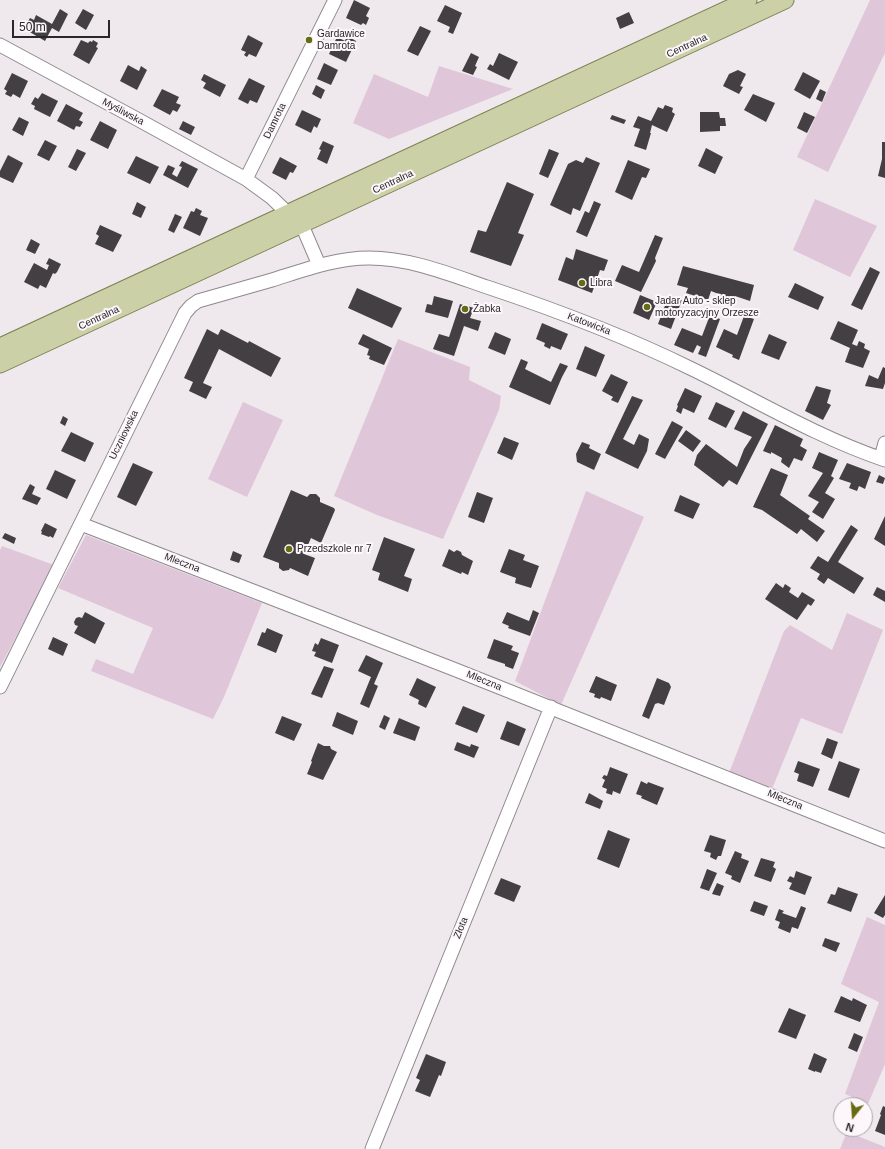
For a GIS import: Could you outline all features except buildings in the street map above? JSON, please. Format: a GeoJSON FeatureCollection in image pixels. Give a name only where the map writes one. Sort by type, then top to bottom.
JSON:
{"type":"FeatureCollection","features":[{"type":"Feature","properties":{"kind":"main road","name":"Centralna"},"geometry":{"type":"LineString","coordinates":[[0,364],[294,219],[748,0]]}},
{"type":"Feature","properties":{"kind":"main road","name":"Centralna"},"geometry":{"type":"LineString","coordinates":[[0,348],[294,219],[785,0]]}},
{"type":"Feature","properties":{"kind":"street","name":"Damrota"},"geometry":{"type":"LineString","coordinates":[[246,179],[336,0]]}},
{"type":"Feature","properties":{"kind":"street","name":"Myśliwska"},"geometry":{"type":"LineString","coordinates":[[0,46],[246,179]]}},
{"type":"Feature","properties":{"kind":"street"},"geometry":{"type":"LineString","coordinates":[[246,179],[272,198],[304,230],[319,265]]}},
{"type":"Feature","properties":{"kind":"street","name":"Katowicka"},"geometry":{"type":"LineString","coordinates":[[319,265],[351,259],[386,258],[435,270],[507,294],[626,338],[692,369],[832,439],[883,459]]}},
{"type":"Feature","properties":{"kind":"street","name":"Uczniowska"},"geometry":{"type":"LineString","coordinates":[[0,687],[185,313],[198,301],[319,265]]}},
{"type":"Feature","properties":{"kind":"street"},"geometry":{"type":"LineString","coordinates":[[883,459],[885,444]]}},
{"type":"Feature","properties":{"kind":"street","name":"Mleczna"},"geometry":{"type":"LineString","coordinates":[[81,524],[551,707],[885,841]]}},
{"type":"Feature","properties":{"kind":"street","name":"Złota"},"geometry":{"type":"LineString","coordinates":[[372,1149],[551,707]]}},
{"type":"Feature","properties":{"kind":"shaded area"},"geometry":{"type":"Polygon","coordinates":[[[870,0],[885,0],[885,53],[828,172],[797,157],[870,0]]]}},
{"type":"Feature","properties":{"kind":"shaded area"},"geometry":{"type":"Polygon","coordinates":[[[439,66],[513,89],[389,139],[353,123],[374,74],[428,97],[439,66]]]}},
{"type":"Feature","properties":{"kind":"shaded area"},"geometry":{"type":"Polygon","coordinates":[[[815,199],[877,226],[850,277],[793,250],[815,199]]]}},
{"type":"Feature","properties":{"kind":"shaded area"},"geometry":{"type":"Polygon","coordinates":[[[398,339],[470,367],[469,380],[501,396],[499,410],[443,539],[377,515],[334,496],[398,339]]]}},
{"type":"Feature","properties":{"kind":"shaded area"},"geometry":{"type":"Polygon","coordinates":[[[243,402],[283,420],[247,497],[208,479],[243,402]]]}},
{"type":"Feature","properties":{"kind":"shaded area"},"geometry":{"type":"Polygon","coordinates":[[[586,491],[644,517],[561,705],[515,681],[586,491]]]}},
{"type":"Feature","properties":{"kind":"shaded area"},"geometry":{"type":"Polygon","coordinates":[[[86,535],[262,603],[224,697],[213,719],[91,671],[96,659],[133,674],[153,628],[58,588],[86,535]]]}},
{"type":"Feature","properties":{"kind":"shaded area"},"geometry":{"type":"Polygon","coordinates":[[[2,546],[54,565],[0,667],[0,550],[2,546]]]}},
{"type":"Feature","properties":{"kind":"shaded area"},"geometry":{"type":"Polygon","coordinates":[[[847,613],[883,630],[842,734],[801,718],[772,789],[729,773],[784,631],[790,625],[832,650],[847,613]]]}},
{"type":"Feature","properties":{"kind":"shaded area"},"geometry":{"type":"Polygon","coordinates":[[[867,917],[885,925],[885,1064],[871,1097],[852,1097],[845,1094],[879,1002],[841,984],[867,917]]]}},
{"type":"Feature","properties":{"kind":"shaded area"},"geometry":{"type":"Polygon","coordinates":[[[845,1137],[860,1137],[885,1147],[885,1149],[840,1149],[845,1137]]]}},
{"type":"Feature","properties":{"kind":"place","name":"Gardawice Damrota"},"geometry":{"type":"Point","coordinates":[309,40]}},
{"type":"Feature","properties":{"kind":"place","name":"Libra"},"geometry":{"type":"Point","coordinates":[582,283]}},
{"type":"Feature","properties":{"kind":"place","name":"Jadar Auto - sklep motoryzacyjny Orzesze"},"geometry":{"type":"Point","coordinates":[647,307]}},
{"type":"Feature","properties":{"kind":"place","name":"Żabka"},"geometry":{"type":"Point","coordinates":[465,309]}},
{"type":"Feature","properties":{"kind":"place","name":"Przedszkole nr 7"},"geometry":{"type":"Point","coordinates":[289,549]}}]}
